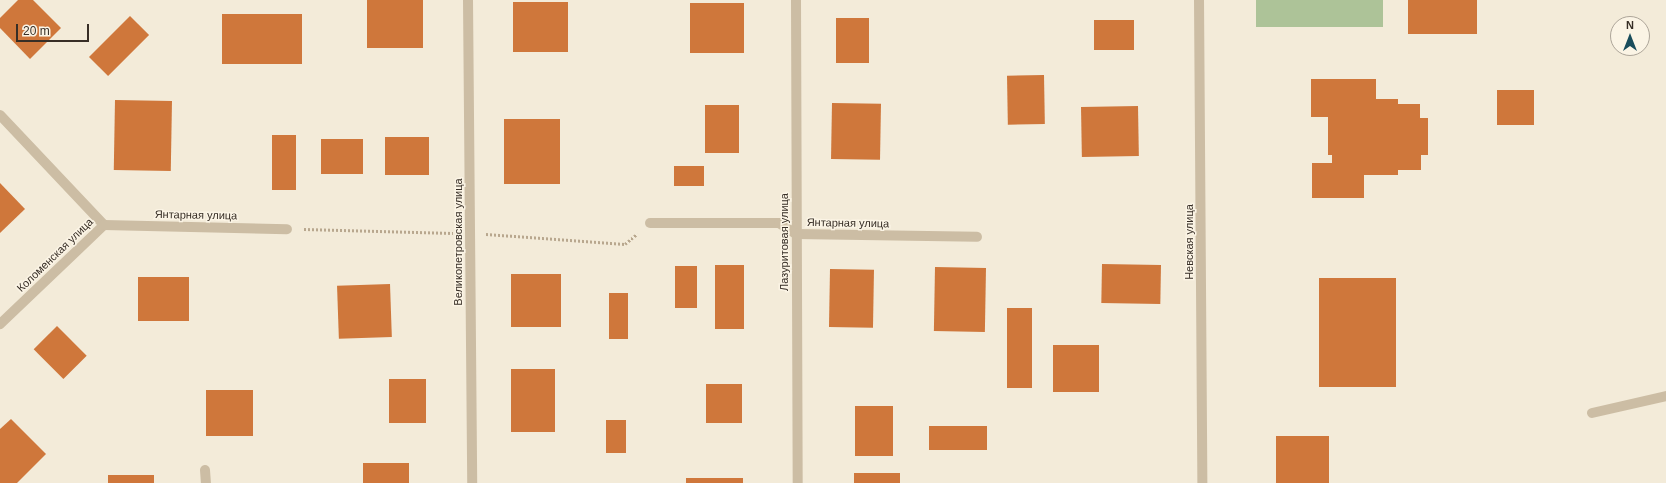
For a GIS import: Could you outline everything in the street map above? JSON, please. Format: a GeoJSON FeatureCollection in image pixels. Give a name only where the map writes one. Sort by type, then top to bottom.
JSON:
{"type":"FeatureCollection","features":[{"type":"Feature","properties":{"kind":"street","name":"Великопетровская улица"},"geometry":{"type":"LineString","coordinates":[[468,0],[472,483]]}},
{"type":"Feature","properties":{"kind":"street","name":"Лазуритовая улица"},"geometry":{"type":"LineString","coordinates":[[796,0],[798,483]]}},
{"type":"Feature","properties":{"kind":"street","name":"Невская улица"},"geometry":{"type":"LineString","coordinates":[[1199,0],[1202,483]]}},
{"type":"Feature","properties":{"kind":"street","name":"Коломенская улица"},"geometry":{"type":"LineString","coordinates":[[0,115],[104,225],[0,324]]}},
{"type":"Feature","properties":{"kind":"street","name":"Янтарная улица"},"geometry":{"type":"LineString","coordinates":[[650,223],[779,223],[796,234],[977,237]]}},
{"type":"Feature","properties":{"kind":"street","name":"Янтарная улица"},"geometry":{"type":"LineString","coordinates":[[104,225],[287,229]]}},
{"type":"Feature","properties":{"kind":"street"},"geometry":{"type":"LineString","coordinates":[[1592,413],[1666,396]]}},
{"type":"Feature","properties":{"kind":"street"},"geometry":{"type":"LineString","coordinates":[[206,470],[206,483]]}},
{"type":"Feature","properties":{"kind":"green space"},"geometry":{"type":"Polygon","coordinates":[[[1256,0],[1383,0],[1383,27],[1256,27],[1256,0]]]}},
{"type":"Feature","properties":{"kind":"building"},"geometry":{"type":"Polygon","coordinates":[[[18,0],[33,0],[61,28],[30,59],[0,28],[0,18],[18,0]]]}},
{"type":"Feature","properties":{"kind":"building"},"geometry":{"type":"Polygon","coordinates":[[[367,0],[423,0],[423,48],[367,48],[367,0]]]}},
{"type":"Feature","properties":{"kind":"building"},"geometry":{"type":"Polygon","coordinates":[[[1408,0],[1477,0],[1477,34],[1408,34],[1408,0]]]}},
{"type":"Feature","properties":{"kind":"building"},"geometry":{"type":"Polygon","coordinates":[[[513,2],[568,2],[568,52],[513,52],[513,2]]]}},
{"type":"Feature","properties":{"kind":"building"},"geometry":{"type":"Polygon","coordinates":[[[690,3],[744,3],[744,53],[690,53],[690,3]]]}},
{"type":"Feature","properties":{"kind":"building"},"geometry":{"type":"Polygon","coordinates":[[[222,14],[302,14],[302,64],[222,64],[222,14]]]}},
{"type":"Feature","properties":{"kind":"building"},"geometry":{"type":"Polygon","coordinates":[[[130,16],[149,35],[108,76],[89,57],[130,16]]]}},
{"type":"Feature","properties":{"kind":"building"},"geometry":{"type":"Polygon","coordinates":[[[836,18],[869,18],[869,63],[836,63],[836,18]]]}},
{"type":"Feature","properties":{"kind":"building"},"geometry":{"type":"Polygon","coordinates":[[[1094,20],[1134,20],[1134,50],[1094,50],[1094,20]]]}},
{"type":"Feature","properties":{"kind":"building"},"geometry":{"type":"Polygon","coordinates":[[[1044,75],[1045,124],[1008,125],[1007,76],[1044,75]]]}},
{"type":"Feature","properties":{"kind":"building"},"geometry":{"type":"Polygon","coordinates":[[[1311,79],[1376,79],[1376,99],[1398,99],[1398,104],[1420,104],[1420,118],[1428,118],[1428,155],[1421,155],[1421,170],[1398,170],[1398,175],[1364,175],[1364,198],[1312,198],[1312,163],[1332,163],[1332,155],[1328,155],[1328,117],[1311,117],[1311,79]]]}},
{"type":"Feature","properties":{"kind":"building"},"geometry":{"type":"Polygon","coordinates":[[[1497,90],[1534,90],[1534,125],[1497,125],[1497,90]]]}},
{"type":"Feature","properties":{"kind":"building"},"geometry":{"type":"Polygon","coordinates":[[[115,100],[172,101],[171,171],[114,170],[115,100]]]}},
{"type":"Feature","properties":{"kind":"building"},"geometry":{"type":"Polygon","coordinates":[[[832,103],[881,104],[880,160],[831,159],[832,103]]]}},
{"type":"Feature","properties":{"kind":"building"},"geometry":{"type":"Polygon","coordinates":[[[705,105],[739,105],[739,153],[705,153],[705,105]]]}},
{"type":"Feature","properties":{"kind":"building"},"geometry":{"type":"Polygon","coordinates":[[[1138,106],[1139,156],[1082,157],[1081,107],[1138,106]]]}},
{"type":"Feature","properties":{"kind":"building"},"geometry":{"type":"Polygon","coordinates":[[[504,119],[560,119],[560,184],[504,184],[504,119]]]}},
{"type":"Feature","properties":{"kind":"building"},"geometry":{"type":"Polygon","coordinates":[[[272,135],[296,135],[296,190],[272,190],[272,135]]]}},
{"type":"Feature","properties":{"kind":"building"},"geometry":{"type":"Polygon","coordinates":[[[385,137],[429,137],[429,175],[385,175],[385,137]]]}},
{"type":"Feature","properties":{"kind":"building"},"geometry":{"type":"Polygon","coordinates":[[[321,139],[363,139],[363,174],[321,174],[321,139]]]}},
{"type":"Feature","properties":{"kind":"building"},"geometry":{"type":"Polygon","coordinates":[[[674,166],[704,166],[704,186],[674,186],[674,166]]]}},
{"type":"Feature","properties":{"kind":"building"},"geometry":{"type":"Polygon","coordinates":[[[0,183],[25,209],[0,233],[0,183]]]}},
{"type":"Feature","properties":{"kind":"building"},"geometry":{"type":"Polygon","coordinates":[[[1102,264],[1161,265],[1160,304],[1101,303],[1102,264]]]}},
{"type":"Feature","properties":{"kind":"building"},"geometry":{"type":"Polygon","coordinates":[[[715,265],[744,265],[744,329],[715,329],[715,265]]]}},
{"type":"Feature","properties":{"kind":"building"},"geometry":{"type":"Polygon","coordinates":[[[675,266],[697,266],[697,308],[675,308],[675,266]]]}},
{"type":"Feature","properties":{"kind":"building"},"geometry":{"type":"Polygon","coordinates":[[[935,267],[986,268],[985,332],[934,331],[935,267]]]}},
{"type":"Feature","properties":{"kind":"building"},"geometry":{"type":"Polygon","coordinates":[[[830,269],[874,270],[873,328],[829,327],[830,269]]]}},
{"type":"Feature","properties":{"kind":"building"},"geometry":{"type":"Polygon","coordinates":[[[511,274],[561,274],[561,327],[511,327],[511,274]]]}},
{"type":"Feature","properties":{"kind":"building"},"geometry":{"type":"Polygon","coordinates":[[[138,277],[189,277],[189,321],[138,321],[138,277]]]}},
{"type":"Feature","properties":{"kind":"building"},"geometry":{"type":"Polygon","coordinates":[[[1319,278],[1396,278],[1396,387],[1319,387],[1319,278]]]}},
{"type":"Feature","properties":{"kind":"building"},"geometry":{"type":"Polygon","coordinates":[[[390,284],[392,337],[339,339],[337,286],[390,284]]]}},
{"type":"Feature","properties":{"kind":"building"},"geometry":{"type":"Polygon","coordinates":[[[609,293],[628,293],[628,339],[609,339],[609,293]]]}},
{"type":"Feature","properties":{"kind":"building"},"geometry":{"type":"Polygon","coordinates":[[[1007,308],[1032,308],[1032,388],[1007,388],[1007,308]]]}},
{"type":"Feature","properties":{"kind":"building"},"geometry":{"type":"Polygon","coordinates":[[[57,326],[87,356],[63,379],[34,349],[57,326]]]}},
{"type":"Feature","properties":{"kind":"building"},"geometry":{"type":"Polygon","coordinates":[[[1053,345],[1099,345],[1099,392],[1053,392],[1053,345]]]}},
{"type":"Feature","properties":{"kind":"building"},"geometry":{"type":"Polygon","coordinates":[[[511,369],[555,369],[555,432],[511,432],[511,369]]]}},
{"type":"Feature","properties":{"kind":"building"},"geometry":{"type":"Polygon","coordinates":[[[389,379],[426,379],[426,423],[389,423],[389,379]]]}},
{"type":"Feature","properties":{"kind":"building"},"geometry":{"type":"Polygon","coordinates":[[[706,384],[742,384],[742,423],[706,423],[706,384]]]}},
{"type":"Feature","properties":{"kind":"building"},"geometry":{"type":"Polygon","coordinates":[[[206,390],[253,390],[253,436],[206,436],[206,390]]]}},
{"type":"Feature","properties":{"kind":"building"},"geometry":{"type":"Polygon","coordinates":[[[855,406],[893,406],[893,456],[855,456],[855,406]]]}},
{"type":"Feature","properties":{"kind":"building"},"geometry":{"type":"Polygon","coordinates":[[[11,419],[46,454],[17,483],[0,483],[0,429],[11,419]]]}},
{"type":"Feature","properties":{"kind":"building"},"geometry":{"type":"Polygon","coordinates":[[[606,420],[626,420],[626,453],[606,453],[606,420]]]}},
{"type":"Feature","properties":{"kind":"building"},"geometry":{"type":"Polygon","coordinates":[[[929,426],[987,426],[987,450],[929,450],[929,426]]]}},
{"type":"Feature","properties":{"kind":"building"},"geometry":{"type":"Polygon","coordinates":[[[1276,436],[1329,436],[1329,483],[1276,483],[1276,436]]]}},
{"type":"Feature","properties":{"kind":"building"},"geometry":{"type":"Polygon","coordinates":[[[363,463],[409,463],[409,483],[363,483],[363,463]]]}},
{"type":"Feature","properties":{"kind":"building"},"geometry":{"type":"Polygon","coordinates":[[[854,473],[900,473],[900,483],[854,483],[854,473]]]}},
{"type":"Feature","properties":{"kind":"building"},"geometry":{"type":"Polygon","coordinates":[[[108,475],[154,475],[154,483],[108,483],[108,475]]]}},
{"type":"Feature","properties":{"kind":"building"},"geometry":{"type":"Polygon","coordinates":[[[686,478],[743,478],[743,483],[686,483],[686,478]]]}}]}
